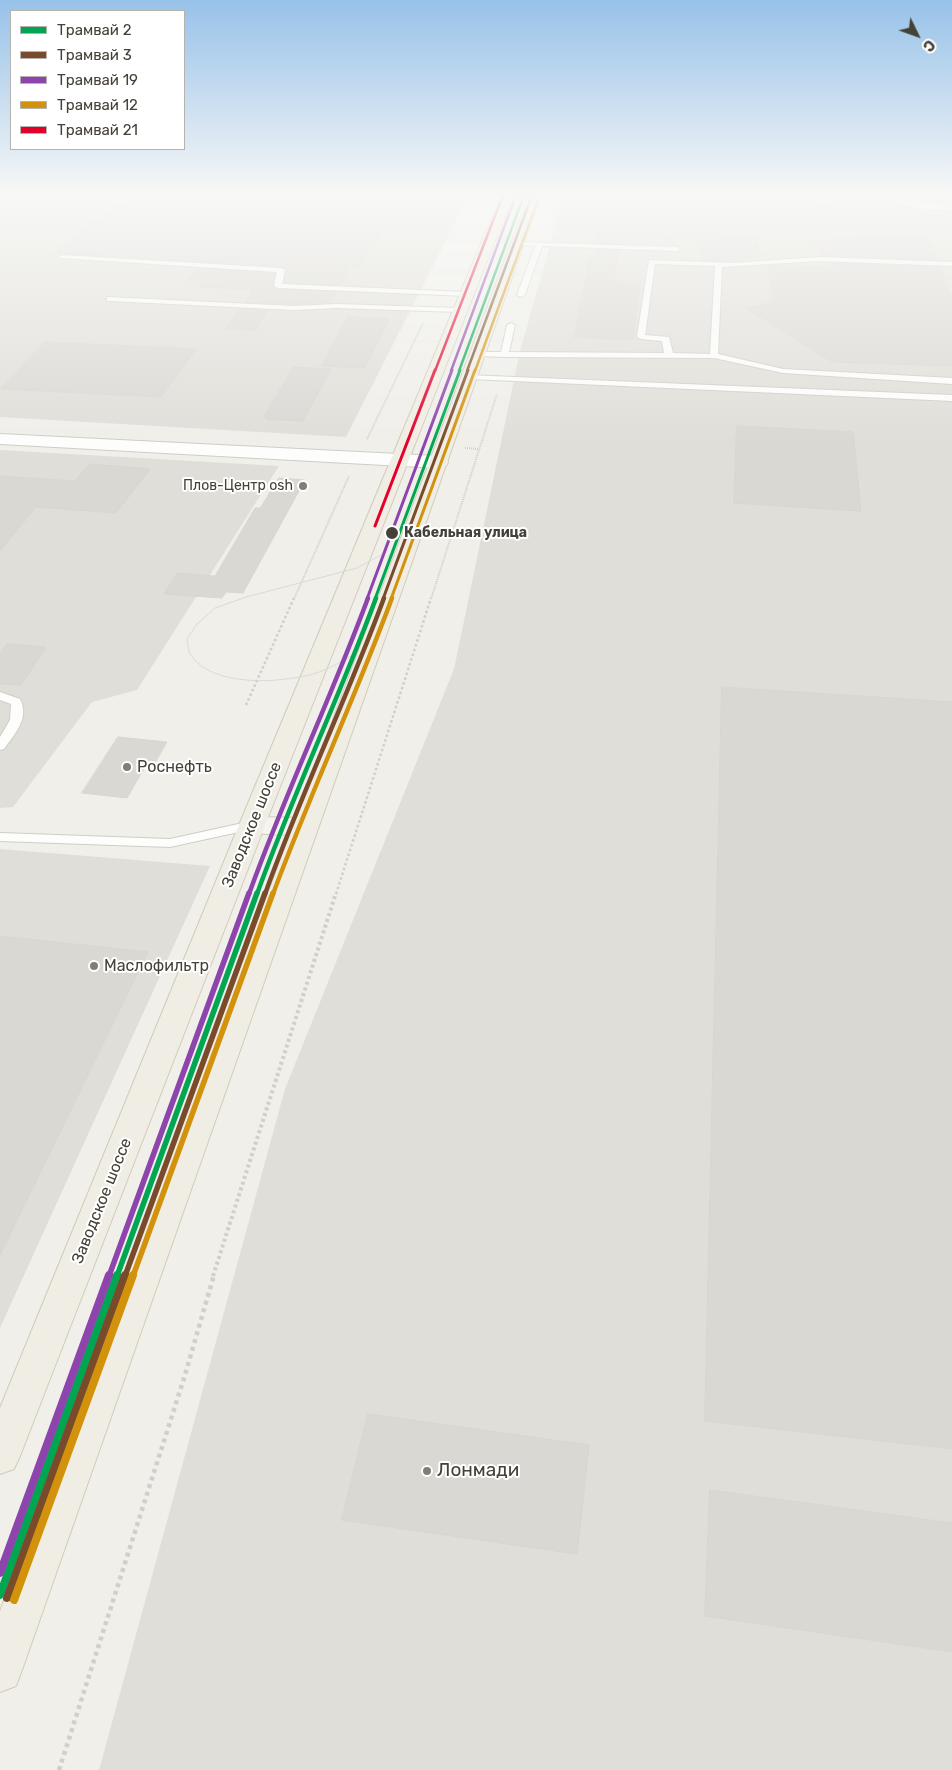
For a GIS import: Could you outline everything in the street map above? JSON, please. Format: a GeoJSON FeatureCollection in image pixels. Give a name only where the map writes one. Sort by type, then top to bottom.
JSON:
{"type":"FeatureCollection","features":[{"type":"Feature","properties":{"kind":"main road","name":"Заводское шоссе"},"geometry":{"type":"LineString","coordinates":[[0,1456],[473,278]]}},
{"type":"Feature","properties":{"kind":"main road"},"geometry":{"type":"LineString","coordinates":[[0,1670],[305,826],[439,462],[442,447],[470,377],[505,278]]}},
{"type":"Feature","properties":{"kind":"main road"},"geometry":{"type":"LineString","coordinates":[[252,825],[305,826]]}},
{"type":"Feature","properties":{"kind":"street"},"geometry":{"type":"LineString","coordinates":[[0,439],[439,462]]}},
{"type":"Feature","properties":{"kind":"lane"},"geometry":{"type":"LineString","coordinates":[[280,278],[278,286],[466,294]]}},
{"type":"Feature","properties":{"kind":"lane"},"geometry":{"type":"LineString","coordinates":[[521,295],[527,278]]}},
{"type":"Feature","properties":{"kind":"lane"},"geometry":{"type":"LineString","coordinates":[[650,278],[641,337],[666,339],[669,356]]}},
{"type":"Feature","properties":{"kind":"lane"},"geometry":{"type":"LineString","coordinates":[[714,356],[719,278]]}},
{"type":"Feature","properties":{"kind":"lane"},"geometry":{"type":"LineString","coordinates":[[110,299],[294,308],[336,306],[459,310]]}},
{"type":"Feature","properties":{"kind":"lane"},"geometry":{"type":"LineString","coordinates":[[504,354],[511,325]]}},
{"type":"Feature","properties":{"kind":"lane"},"geometry":{"type":"LineString","coordinates":[[477,354],[714,356],[783,371],[952,381]]}},
{"type":"Feature","properties":{"kind":"lane"},"geometry":{"type":"LineString","coordinates":[[470,377],[952,398]]}},
{"type":"Feature","properties":{"kind":"lane"},"geometry":{"type":"LineString","coordinates":[[0,696],[16,702],[19,712],[17,722],[0,746]]}},
{"type":"Feature","properties":{"kind":"lane"},"geometry":{"type":"LineString","coordinates":[[0,837],[170,843],[252,825]]}},
{"type":"Feature","properties":{"kind":"path"},"geometry":{"type":"LineString","coordinates":[[246,705],[357,459],[430,309]]}},
{"type":"Feature","properties":{"kind":"path"},"geometry":{"type":"LineString","coordinates":[[59,1770],[185,1375],[221,1249],[503,378]]}},
{"type":"Feature","properties":{"kind":"shaded area"},"geometry":{"type":"Polygon","coordinates":[[[0,278],[427,278],[346,437],[0,417],[0,278]]]}},
{"type":"Feature","properties":{"kind":"shaded area"},"geometry":{"type":"Polygon","coordinates":[[[541,278],[952,278],[952,1770],[99,1770],[285,1089],[454,669],[520,351],[541,278]]]}},
{"type":"Feature","properties":{"kind":"shaded area"},"geometry":{"type":"Polygon","coordinates":[[[0,450],[279,466],[137,690],[92,702],[13,807],[0,808],[0,450]]]}},
{"type":"Feature","properties":{"kind":"shaded area"},"geometry":{"type":"Polygon","coordinates":[[[0,849],[210,866],[0,1328],[0,849]]]}},
{"type":"Feature","properties":{"kind":"building"},"geometry":{"type":"Polygon","coordinates":[[[190,278],[274,278],[272,287],[277,290],[337,292],[331,302],[296,304],[245,302],[253,290],[199,287],[205,280],[188,280],[190,278]]]}},
{"type":"Feature","properties":{"kind":"building"},"geometry":{"type":"Polygon","coordinates":[[[285,278],[345,278],[341,285],[284,282],[285,278]]]}},
{"type":"Feature","properties":{"kind":"building"},"geometry":{"type":"Polygon","coordinates":[[[586,278],[614,278],[614,281],[640,282],[633,340],[574,337],[586,278]]]}},
{"type":"Feature","properties":{"kind":"building"},"geometry":{"type":"Polygon","coordinates":[[[770,278],[944,278],[952,297],[952,366],[832,362],[746,308],[774,302],[770,278]]]}},
{"type":"Feature","properties":{"kind":"building"},"geometry":{"type":"Polygon","coordinates":[[[240,309],[268,311],[256,330],[227,329],[240,309]]]}},
{"type":"Feature","properties":{"kind":"building"},"geometry":{"type":"Polygon","coordinates":[[[348,317],[389,319],[365,368],[322,366],[348,317]]]}},
{"type":"Feature","properties":{"kind":"building"},"geometry":{"type":"Polygon","coordinates":[[[45,342],[196,349],[161,397],[1,389],[45,342]]]}},
{"type":"Feature","properties":{"kind":"building"},"geometry":{"type":"Polygon","coordinates":[[[294,367],[331,369],[303,421],[266,419],[267,417],[264,417],[294,367]]]}},
{"type":"Feature","properties":{"kind":"building"},"geometry":{"type":"Polygon","coordinates":[[[737,426],[853,432],[861,511],[734,503],[737,426]]]}},
{"type":"Feature","properties":{"kind":"building"},"geometry":{"type":"Polygon","coordinates":[[[90,464],[150,469],[116,513],[36,507],[0,551],[0,476],[75,481],[90,464]]]}},
{"type":"Feature","properties":{"kind":"building"},"geometry":{"type":"Polygon","coordinates":[[[279,478],[305,480],[243,593],[226,592],[222,598],[164,594],[177,573],[215,576],[255,508],[260,508],[279,478]]]}},
{"type":"Feature","properties":{"kind":"building"},"geometry":{"type":"Polygon","coordinates":[[[7,644],[46,647],[21,685],[0,684],[0,655],[7,644]]]}},
{"type":"Feature","properties":{"kind":"building"},"geometry":{"type":"Polygon","coordinates":[[[722,687],[952,702],[952,1449],[705,1421],[722,687]]]}},
{"type":"Feature","properties":{"kind":"building","name":"Роснефть"},"geometry":{"type":"Polygon","coordinates":[[[118,737],[167,742],[156,761],[149,760],[127,798],[82,793],[118,737]]]}},
{"type":"Feature","properties":{"kind":"building"},"geometry":{"type":"Polygon","coordinates":[[[0,936],[148,952],[0,1255],[0,936]]]}},
{"type":"Feature","properties":{"kind":"building"},"geometry":{"type":"Polygon","coordinates":[[[368,1414],[589,1445],[577,1554],[342,1520],[368,1414]]]}},
{"type":"Feature","properties":{"kind":"building"},"geometry":{"type":"Polygon","coordinates":[[[710,1490],[952,1523],[952,1652],[705,1616],[710,1490]]]}},
{"type":"Feature","properties":{"kind":"tram line","name":"21"},"geometry":{"type":"LineString","coordinates":[[375,526],[471,278]]}},
{"type":"Feature","properties":{"kind":"tram line","name":"19"},"geometry":{"type":"LineString","coordinates":[[0,1573],[275,822],[348,651],[486,278]]}},
{"type":"Feature","properties":{"kind":"tram line","name":"2"},"geometry":{"type":"LineString","coordinates":[[0,1595],[282,825],[355,654],[494,278]]}},
{"type":"Feature","properties":{"kind":"tram line","name":"3"},"geometry":{"type":"LineString","coordinates":[[7,1598],[289,828],[362,657],[502,278]]}},
{"type":"Feature","properties":{"kind":"tram line","name":"12"},"geometry":{"type":"LineString","coordinates":[[14,1600],[296,831],[369,659],[509,278]]}},
{"type":"Feature","properties":{"kind":"tram line"},"geometry":{"type":"LineString","coordinates":[[355,654],[313,674],[265,681],[247,680],[230,678],[214,673],[200,665],[190,654],[187,639],[197,624],[215,608],[246,597],[357,568],[381,555]]}},
{"type":"Feature","properties":{"kind":"place","name":"Плов-Центр osh"},"geometry":{"type":"Point","coordinates":[303,486]}},
{"type":"Feature","properties":{"kind":"place","name":"Кабельная улица"},"geometry":{"type":"Point","coordinates":[392,533]}},
{"type":"Feature","properties":{"kind":"place","name":"Роснефть"},"geometry":{"type":"Point","coordinates":[127,767]}},
{"type":"Feature","properties":{"kind":"place","name":"Маслофильтр"},"geometry":{"type":"Point","coordinates":[94,966]}},
{"type":"Feature","properties":{"kind":"place","name":"Лонмади"},"geometry":{"type":"Point","coordinates":[427,1471]}}]}
